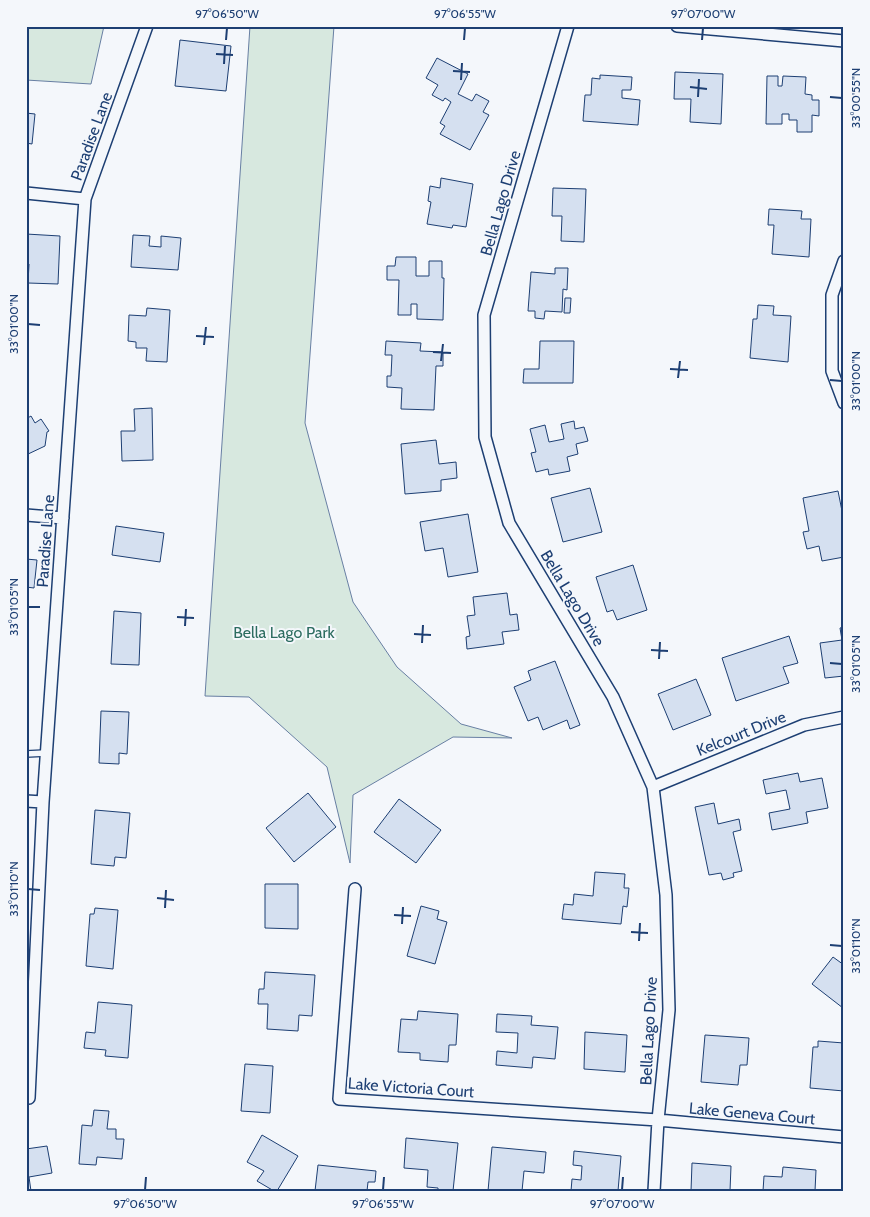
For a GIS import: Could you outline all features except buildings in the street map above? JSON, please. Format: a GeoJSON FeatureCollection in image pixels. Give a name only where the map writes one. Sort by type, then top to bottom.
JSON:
{"type":"FeatureCollection","features":[{"type":"Feature","properties":{"kind":"street","name":"Paradise Lane"},"geometry":{"type":"LineString","coordinates":[[28,1098],[46,753],[85,199],[147,26]]}},
{"type":"Feature","properties":{"kind":"street","name":"Bella Lago Drive"},"geometry":{"type":"LineString","coordinates":[[568,26],[484,316],[485,437],[509,523],[613,697],[653,787],[666,895],[669,1010],[658,1120],[654,1191]]}},
{"type":"Feature","properties":{"kind":"street"},"geometry":{"type":"LineString","coordinates":[[677,26],[844,41]]}},
{"type":"Feature","properties":{"kind":"street"},"geometry":{"type":"LineString","coordinates":[[26,193],[85,199]]}},
{"type":"Feature","properties":{"kind":"street"},"geometry":{"type":"LineString","coordinates":[[844,261],[832,295],[832,371],[844,403]]}},
{"type":"Feature","properties":{"kind":"street"},"geometry":{"type":"LineString","coordinates":[[832,295],[844,296]]}},
{"type":"Feature","properties":{"kind":"street"},"geometry":{"type":"LineString","coordinates":[[26,515],[63,518]]}},
{"type":"Feature","properties":{"kind":"street","name":"Kelcourt Drive"},"geometry":{"type":"LineString","coordinates":[[653,787],[804,725],[844,717]]}},
{"type":"Feature","properties":{"kind":"street"},"geometry":{"type":"LineString","coordinates":[[26,801],[43,802]]}},
{"type":"Feature","properties":{"kind":"street","name":"Lake Victoria Court"},"geometry":{"type":"LineString","coordinates":[[356,889],[339,1099],[658,1120]]}},
{"type":"Feature","properties":{"kind":"street","name":"Lake Geneva Court"},"geometry":{"type":"LineString","coordinates":[[658,1120],[844,1137]]}},
{"type":"Feature","properties":{"kind":"lane"},"geometry":{"type":"LineString","coordinates":[[26,754],[46,753]]}},
{"type":"Feature","properties":{"kind":"green space"},"geometry":{"type":"Polygon","coordinates":[[[26,26],[104,26],[91,84],[26,80],[26,26]]]}},
{"type":"Feature","properties":{"kind":"green space","name":"Bella Lago Park"},"geometry":{"type":"Polygon","coordinates":[[[250,26],[334,26],[305,423],[353,602],[397,667],[461,724],[512,738],[453,737],[353,795],[350,863],[327,767],[249,697],[205,696],[250,26]]]}}]}
